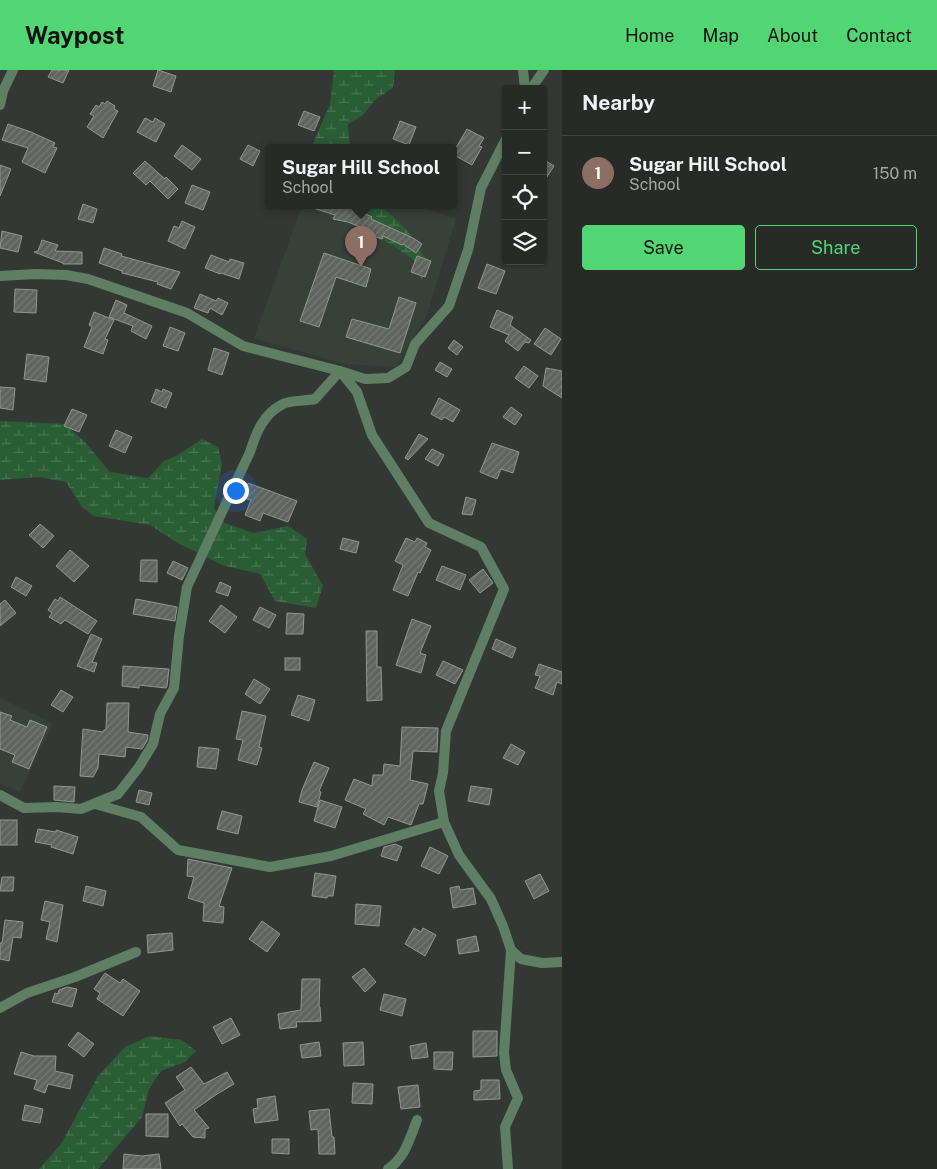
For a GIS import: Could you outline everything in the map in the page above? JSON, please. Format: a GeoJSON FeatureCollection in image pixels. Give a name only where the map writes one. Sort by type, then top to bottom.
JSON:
{"type":"FeatureCollection","features":[{"type":"Feature","properties":{"kind":"street"},"geometry":{"type":"LineString","coordinates":[[0,105],[3,91],[13,70]]}},
{"type":"Feature","properties":{"kind":"street"},"geometry":{"type":"LineString","coordinates":[[523,70],[525,85]]}},
{"type":"Feature","properties":{"kind":"street"},"geometry":{"type":"LineString","coordinates":[[534,85],[544,70]]}},
{"type":"Feature","properties":{"kind":"street"},"geometry":{"type":"LineString","coordinates":[[0,276],[66,275],[88,279],[187,313],[244,346],[365,379],[388,378],[406,368],[415,344],[449,306],[468,250],[481,188],[502,147]]}},
{"type":"Feature","properties":{"kind":"street"},"geometry":{"type":"LineString","coordinates":[[0,796],[24,808],[57,807],[81,809],[118,794],[139,767],[153,744],[160,714],[174,688],[179,636],[187,587],[263,420],[284,403],[315,400],[340,371]]}},
{"type":"Feature","properties":{"kind":"street"},"geometry":{"type":"LineString","coordinates":[[340,371],[357,392],[372,435],[429,522],[481,547],[504,589],[446,731],[443,773],[439,790],[444,822],[459,855],[491,899],[511,950],[504,1053],[506,1070],[518,1098],[513,1113],[505,1127],[508,1169]]}},
{"type":"Feature","properties":{"kind":"street"},"geometry":{"type":"LineString","coordinates":[[95,804],[140,818],[178,850],[270,867],[331,856],[444,822]]}},
{"type":"Feature","properties":{"kind":"street"},"geometry":{"type":"LineString","coordinates":[[511,950],[521,959],[542,963],[562,962]]}},
{"type":"Feature","properties":{"kind":"street"},"geometry":{"type":"LineString","coordinates":[[0,1008],[26,993],[75,977],[136,952]]}},
{"type":"Feature","properties":{"kind":"street"},"geometry":{"type":"LineString","coordinates":[[388,1169],[395,1164],[406,1148],[417,1120]]}},
{"type":"Feature","properties":{"kind":"shaded area"},"geometry":{"type":"Polygon","coordinates":[[[301,209],[427,209],[456,219],[427,315],[396,367],[345,364],[254,338],[301,209]]]}},
{"type":"Feature","properties":{"kind":"shaded area"},"geometry":{"type":"Polygon","coordinates":[[[0,698],[53,723],[20,792],[0,783],[0,698]]]}},
{"type":"Feature","properties":{"kind":"green space"},"geometry":{"type":"Polygon","coordinates":[[[334,70],[395,70],[393,88],[375,100],[363,115],[348,124],[350,144],[313,144],[330,104],[334,70]]]}},
{"type":"Feature","properties":{"kind":"green space"},"geometry":{"type":"Polygon","coordinates":[[[339,209],[382,209],[392,215],[414,238],[423,254],[425,263],[422,281],[415,261],[394,246],[359,228],[339,209]]]}},
{"type":"Feature","properties":{"kind":"green space"},"geometry":{"type":"Polygon","coordinates":[[[0,421],[65,424],[84,441],[110,472],[148,478],[164,461],[178,455],[202,439],[218,447],[222,464],[214,507],[219,521],[254,533],[288,526],[307,539],[305,554],[323,586],[316,608],[275,601],[260,574],[222,565],[178,543],[150,525],[94,516],[82,507],[66,482],[38,477],[0,480],[0,421]]]}},
{"type":"Feature","properties":{"kind":"green space"},"geometry":{"type":"Polygon","coordinates":[[[150,1036],[182,1040],[196,1051],[185,1062],[161,1071],[149,1089],[142,1117],[98,1169],[39,1169],[61,1144],[98,1076],[125,1047],[150,1036]]]}},
{"type":"Feature","properties":{"kind":"building"},"geometry":{"type":"Polygon","coordinates":[[[52,70],[69,70],[63,83],[48,77],[52,70]]]}},
{"type":"Feature","properties":{"kind":"building"},"geometry":{"type":"Polygon","coordinates":[[[158,70],[176,76],[171,92],[153,86],[158,70]]]}},
{"type":"Feature","properties":{"kind":"building"},"geometry":{"type":"Polygon","coordinates":[[[107,101],[115,106],[114,109],[118,111],[103,138],[87,127],[94,116],[90,114],[96,105],[99,107],[102,102],[105,104],[107,101]]]}},
{"type":"Feature","properties":{"kind":"building"},"geometry":{"type":"Polygon","coordinates":[[[304,111],[320,117],[314,131],[298,125],[304,111]]]}},
{"type":"Feature","properties":{"kind":"building"},"geometry":{"type":"Polygon","coordinates":[[[145,118],[153,122],[155,118],[165,124],[156,142],[137,132],[145,118]]]}},
{"type":"Feature","properties":{"kind":"building"},"geometry":{"type":"Polygon","coordinates":[[[400,121],[416,127],[409,144],[393,139],[400,121]]]}},
{"type":"Feature","properties":{"kind":"building"},"geometry":{"type":"Polygon","coordinates":[[[8,124],[55,143],[53,147],[57,148],[45,173],[22,162],[28,148],[2,140],[8,124]]]}},
{"type":"Feature","properties":{"kind":"building"},"geometry":{"type":"Polygon","coordinates":[[[467,129],[484,138],[479,146],[482,147],[472,165],[457,157],[457,146],[467,129]]]}},
{"type":"Feature","properties":{"kind":"building"},"geometry":{"type":"Polygon","coordinates":[[[182,145],[201,159],[192,170],[174,156],[182,145]]]}},
{"type":"Feature","properties":{"kind":"building"},"geometry":{"type":"Polygon","coordinates":[[[248,145],[260,151],[253,166],[240,159],[248,145]]]}},
{"type":"Feature","properties":{"kind":"building"},"geometry":{"type":"Polygon","coordinates":[[[145,161],[178,189],[168,199],[150,181],[146,185],[133,173],[145,161]]]}},
{"type":"Feature","properties":{"kind":"building"},"geometry":{"type":"Polygon","coordinates":[[[547,162],[554,166],[547,177],[547,162]]]}},
{"type":"Feature","properties":{"kind":"building"},"geometry":{"type":"Polygon","coordinates":[[[0,165],[11,169],[0,196],[0,165]]]}},
{"type":"Feature","properties":{"kind":"building"},"geometry":{"type":"Polygon","coordinates":[[[192,185],[210,192],[203,210],[185,203],[192,185]]]}},
{"type":"Feature","properties":{"kind":"building"},"geometry":{"type":"Polygon","coordinates":[[[83,204],[97,209],[93,223],[78,219],[83,204]]]}},
{"type":"Feature","properties":{"kind":"building"},"geometry":{"type":"Polygon","coordinates":[[[316,209],[353,209],[422,244],[416,253],[403,244],[383,236],[382,239],[368,234],[370,231],[348,222],[333,219],[335,215],[316,209]]]}},
{"type":"Feature","properties":{"kind":"building"},"geometry":{"type":"Polygon","coordinates":[[[182,221],[195,227],[185,249],[168,241],[174,226],[179,228],[182,221]]]}},
{"type":"Feature","properties":{"kind":"building"},"geometry":{"type":"Polygon","coordinates":[[[2,231],[22,236],[18,252],[0,248],[2,231]]]}},
{"type":"Feature","properties":{"kind":"building"},"geometry":{"type":"Polygon","coordinates":[[[42,240],[58,245],[55,251],[82,252],[82,264],[63,264],[34,252],[38,251],[42,240]]]}},
{"type":"Feature","properties":{"kind":"building"},"geometry":{"type":"Polygon","coordinates":[[[104,248],[122,254],[121,256],[180,272],[171,289],[157,284],[158,282],[122,273],[122,271],[99,263],[104,248]]]}},
{"type":"Feature","properties":{"kind":"building"},"geometry":{"type":"Polygon","coordinates":[[[324,253],[371,269],[366,287],[336,277],[319,327],[300,321],[324,253]]]}},
{"type":"Feature","properties":{"kind":"building"},"geometry":{"type":"Polygon","coordinates":[[[211,255],[229,262],[230,259],[244,263],[239,279],[205,268],[211,255]]]}},
{"type":"Feature","properties":{"kind":"building"},"geometry":{"type":"Polygon","coordinates":[[[417,256],[431,261],[425,277],[411,272],[417,256]]]}},
{"type":"Feature","properties":{"kind":"building"},"geometry":{"type":"Polygon","coordinates":[[[487,264],[505,271],[496,294],[478,288],[487,264]]]}},
{"type":"Feature","properties":{"kind":"building"},"geometry":{"type":"Polygon","coordinates":[[[15,289],[37,290],[36,313],[14,312],[15,289]]]}},
{"type":"Feature","properties":{"kind":"building"},"geometry":{"type":"Polygon","coordinates":[[[200,294],[216,301],[218,298],[228,303],[222,315],[210,308],[208,313],[194,308],[200,294]]]}},
{"type":"Feature","properties":{"kind":"building"},"geometry":{"type":"Polygon","coordinates":[[[399,297],[416,303],[400,353],[346,337],[352,319],[389,329],[399,297]]]}},
{"type":"Feature","properties":{"kind":"building"},"geometry":{"type":"Polygon","coordinates":[[[116,300],[127,305],[124,313],[152,326],[146,339],[131,331],[133,326],[109,317],[116,300]]]}},
{"type":"Feature","properties":{"kind":"building"},"geometry":{"type":"Polygon","coordinates":[[[497,310],[513,317],[510,325],[531,340],[529,343],[525,342],[518,351],[505,341],[509,335],[490,327],[497,310]]]}},
{"type":"Feature","properties":{"kind":"building"},"geometry":{"type":"Polygon","coordinates":[[[94,312],[114,320],[105,339],[108,340],[103,354],[84,347],[92,327],[89,325],[94,312]]]}},
{"type":"Feature","properties":{"kind":"building"},"geometry":{"type":"Polygon","coordinates":[[[170,327],[185,333],[178,351],[163,346],[170,327]]]}},
{"type":"Feature","properties":{"kind":"building"},"geometry":{"type":"Polygon","coordinates":[[[545,328],[561,339],[551,355],[534,344],[545,328]]]}},
{"type":"Feature","properties":{"kind":"building"},"geometry":{"type":"Polygon","coordinates":[[[454,340],[463,347],[457,355],[448,348],[454,340]]]}},
{"type":"Feature","properties":{"kind":"building"},"geometry":{"type":"Polygon","coordinates":[[[214,348],[229,353],[222,375],[208,370],[214,348]]]}},
{"type":"Feature","properties":{"kind":"building"},"geometry":{"type":"Polygon","coordinates":[[[27,354],[49,357],[46,382],[24,379],[27,354]]]}},
{"type":"Feature","properties":{"kind":"building"},"geometry":{"type":"Polygon","coordinates":[[[440,362],[452,369],[447,377],[435,370],[440,362]]]}},
{"type":"Feature","properties":{"kind":"building"},"geometry":{"type":"Polygon","coordinates":[[[524,366],[538,376],[529,388],[515,378],[524,366]]]}},
{"type":"Feature","properties":{"kind":"building"},"geometry":{"type":"Polygon","coordinates":[[[546,368],[562,371],[562,398],[543,386],[546,368]]]}},
{"type":"Feature","properties":{"kind":"building"},"geometry":{"type":"Polygon","coordinates":[[[0,387],[15,388],[13,410],[0,408],[0,387]]]}},
{"type":"Feature","properties":{"kind":"building"},"geometry":{"type":"Polygon","coordinates":[[[156,389],[162,392],[163,389],[172,393],[166,408],[151,402],[156,389]]]}},
{"type":"Feature","properties":{"kind":"building"},"geometry":{"type":"Polygon","coordinates":[[[439,398],[460,410],[453,422],[444,417],[442,420],[431,414],[439,398]]]}},
{"type":"Feature","properties":{"kind":"building"},"geometry":{"type":"Polygon","coordinates":[[[511,407],[522,415],[515,425],[503,417],[511,407]]]}},
{"type":"Feature","properties":{"kind":"building"},"geometry":{"type":"Polygon","coordinates":[[[72,409],[87,415],[79,432],[64,426],[72,409]]]}},
{"type":"Feature","properties":{"kind":"building"},"geometry":{"type":"Polygon","coordinates":[[[116,430],[132,437],[125,453],[109,446],[116,430]]]}},
{"type":"Feature","properties":{"kind":"building"},"geometry":{"type":"Polygon","coordinates":[[[419,434],[428,439],[408,460],[405,458],[419,434]]]}},
{"type":"Feature","properties":{"kind":"building"},"geometry":{"type":"Polygon","coordinates":[[[492,443],[519,452],[513,473],[501,469],[497,479],[480,472],[492,443]]]}},
{"type":"Feature","properties":{"kind":"building"},"geometry":{"type":"Polygon","coordinates":[[[432,449],[444,455],[438,466],[425,459],[432,449]]]}},
{"type":"Feature","properties":{"kind":"building"},"geometry":{"type":"Polygon","coordinates":[[[248,483],[297,501],[288,522],[263,513],[260,521],[245,515],[251,500],[244,498],[248,483]]]}},
{"type":"Feature","properties":{"kind":"building"},"geometry":{"type":"Polygon","coordinates":[[[466,497],[476,500],[472,515],[462,514],[466,497]]]}},
{"type":"Feature","properties":{"kind":"building"},"geometry":{"type":"Polygon","coordinates":[[[40,524],[54,536],[43,548],[29,535],[40,524]]]}},
{"type":"Feature","properties":{"kind":"building"},"geometry":{"type":"Polygon","coordinates":[[[343,538],[359,542],[356,553],[340,549],[343,538]]]}},
{"type":"Feature","properties":{"kind":"building"},"geometry":{"type":"Polygon","coordinates":[[[406,538],[415,542],[417,538],[427,543],[425,547],[431,550],[420,573],[418,572],[408,596],[393,590],[403,565],[395,561],[406,538]]]}},
{"type":"Feature","properties":{"kind":"building"},"geometry":{"type":"Polygon","coordinates":[[[70,550],[89,566],[74,582],[56,566],[70,550]]]}},
{"type":"Feature","properties":{"kind":"building"},"geometry":{"type":"Polygon","coordinates":[[[141,560],[157,560],[157,582],[140,581],[141,560]]]}},
{"type":"Feature","properties":{"kind":"building"},"geometry":{"type":"Polygon","coordinates":[[[173,561],[188,568],[182,580],[167,573],[173,561]]]}},
{"type":"Feature","properties":{"kind":"building"},"geometry":{"type":"Polygon","coordinates":[[[442,566],[466,575],[460,590],[436,580],[442,566]]]}},
{"type":"Feature","properties":{"kind":"building"},"geometry":{"type":"Polygon","coordinates":[[[483,569],[493,583],[480,593],[469,580],[483,569]]]}},
{"type":"Feature","properties":{"kind":"building"},"geometry":{"type":"Polygon","coordinates":[[[16,577],[32,586],[26,596],[11,587],[16,577]]]}},
{"type":"Feature","properties":{"kind":"building"},"geometry":{"type":"Polygon","coordinates":[[[220,582],[231,587],[228,596],[216,592],[220,582]]]}},
{"type":"Feature","properties":{"kind":"building"},"geometry":{"type":"Polygon","coordinates":[[[60,597],[97,621],[88,634],[65,620],[61,624],[49,617],[52,613],[48,610],[55,599],[58,601],[60,597]]]}},
{"type":"Feature","properties":{"kind":"building"},"geometry":{"type":"Polygon","coordinates":[[[136,599],[177,607],[175,621],[133,614],[136,599]]]}},
{"type":"Feature","properties":{"kind":"building"},"geometry":{"type":"Polygon","coordinates":[[[5,600],[16,613],[0,626],[0,604],[5,600]]]}},
{"type":"Feature","properties":{"kind":"building"},"geometry":{"type":"Polygon","coordinates":[[[221,605],[237,617],[225,633],[209,621],[221,605]]]}},
{"type":"Feature","properties":{"kind":"building"},"geometry":{"type":"Polygon","coordinates":[[[260,607],[276,615],[269,628],[253,620],[260,607]]]}},
{"type":"Feature","properties":{"kind":"building"},"geometry":{"type":"Polygon","coordinates":[[[287,613],[304,614],[303,634],[286,634],[287,613]]]}},
{"type":"Feature","properties":{"kind":"building"},"geometry":{"type":"Polygon","coordinates":[[[412,619],[431,626],[420,653],[426,655],[421,673],[396,665],[412,619]]]}},
{"type":"Feature","properties":{"kind":"building"},"geometry":{"type":"Polygon","coordinates":[[[366,631],[377,631],[377,667],[381,667],[382,700],[367,701],[366,631]]]}},
{"type":"Feature","properties":{"kind":"building"},"geometry":{"type":"Polygon","coordinates":[[[91,634],[102,639],[92,662],[97,663],[94,672],[77,666],[91,634]]]}},
{"type":"Feature","properties":{"kind":"building"},"geometry":{"type":"Polygon","coordinates":[[[496,639],[516,648],[512,658],[492,649],[496,639]]]}},
{"type":"Feature","properties":{"kind":"building"},"geometry":{"type":"Polygon","coordinates":[[[285,658],[300,658],[300,670],[285,670],[285,658]]]}},
{"type":"Feature","properties":{"kind":"building"},"geometry":{"type":"Polygon","coordinates":[[[443,661],[463,670],[455,684],[436,675],[443,661]]]}},
{"type":"Feature","properties":{"kind":"building"},"geometry":{"type":"Polygon","coordinates":[[[539,664],[562,672],[562,684],[557,682],[553,695],[535,688],[540,676],[535,675],[539,664]]]}},
{"type":"Feature","properties":{"kind":"building"},"geometry":{"type":"Polygon","coordinates":[[[123,666],[169,669],[167,686],[166,688],[139,685],[139,688],[122,686],[123,666]]]}},
{"type":"Feature","properties":{"kind":"building"},"geometry":{"type":"Polygon","coordinates":[[[254,679],[270,689],[260,704],[245,694],[254,679]]]}},
{"type":"Feature","properties":{"kind":"building"},"geometry":{"type":"Polygon","coordinates":[[[61,690],[73,697],[63,712],[51,705],[61,690]]]}},
{"type":"Feature","properties":{"kind":"building"},"geometry":{"type":"Polygon","coordinates":[[[298,695],[315,700],[309,721],[291,715],[298,695]]]}},
{"type":"Feature","properties":{"kind":"building"},"geometry":{"type":"Polygon","coordinates":[[[107,703],[129,703],[128,732],[148,735],[147,741],[142,749],[126,747],[125,757],[99,754],[98,768],[93,777],[80,776],[83,729],[103,732],[106,730],[107,703]]]}},
{"type":"Feature","properties":{"kind":"building"},"geometry":{"type":"Polygon","coordinates":[[[242,711],[266,716],[259,747],[262,748],[257,765],[238,760],[243,740],[236,739],[242,711]]]}},
{"type":"Feature","properties":{"kind":"building"},"geometry":{"type":"Polygon","coordinates":[[[0,712],[12,716],[10,720],[27,727],[30,720],[47,727],[29,769],[12,762],[15,755],[0,749],[0,712]]]}},
{"type":"Feature","properties":{"kind":"building"},"geometry":{"type":"Polygon","coordinates":[[[402,727],[438,728],[437,752],[413,751],[410,780],[428,784],[423,804],[419,804],[411,825],[388,817],[384,825],[363,814],[366,809],[345,800],[354,779],[372,786],[373,775],[383,775],[384,764],[400,766],[402,727]]]}},
{"type":"Feature","properties":{"kind":"building"},"geometry":{"type":"Polygon","coordinates":[[[511,744],[525,752],[518,765],[503,758],[511,744]]]}},
{"type":"Feature","properties":{"kind":"building"},"geometry":{"type":"Polygon","coordinates":[[[199,747],[219,749],[216,769],[197,767],[199,747]]]}},
{"type":"Feature","properties":{"kind":"building"},"geometry":{"type":"Polygon","coordinates":[[[314,762],[329,768],[319,791],[321,792],[317,807],[299,802],[314,762]]]}},
{"type":"Feature","properties":{"kind":"building"},"geometry":{"type":"Polygon","coordinates":[[[54,786],[75,787],[74,802],[54,800],[54,786]]]}},
{"type":"Feature","properties":{"kind":"building"},"geometry":{"type":"Polygon","coordinates":[[[471,786],[492,789],[489,805],[468,801],[471,786]]]}},
{"type":"Feature","properties":{"kind":"building"},"geometry":{"type":"Polygon","coordinates":[[[139,790],[152,793],[149,805],[136,802],[139,790]]]}},
{"type":"Feature","properties":{"kind":"building"},"geometry":{"type":"Polygon","coordinates":[[[320,800],[342,807],[335,828],[314,821],[320,800]]]}},
{"type":"Feature","properties":{"kind":"building"},"geometry":{"type":"Polygon","coordinates":[[[222,811],[242,816],[238,834],[217,829],[222,811]]]}},
{"type":"Feature","properties":{"kind":"building"},"geometry":{"type":"Polygon","coordinates":[[[0,820],[17,820],[17,845],[0,845],[0,820]]]}},
{"type":"Feature","properties":{"kind":"building"},"geometry":{"type":"Polygon","coordinates":[[[38,829],[56,832],[56,830],[78,837],[73,854],[51,847],[52,845],[35,842],[38,829]]]}},
{"type":"Feature","properties":{"kind":"building"},"geometry":{"type":"Polygon","coordinates":[[[395,844],[402,847],[397,861],[381,856],[384,847],[395,844]]]}},
{"type":"Feature","properties":{"kind":"building"},"geometry":{"type":"Polygon","coordinates":[[[430,847],[448,856],[439,874],[421,866],[430,847]]]}},
{"type":"Feature","properties":{"kind":"building"},"geometry":{"type":"Polygon","coordinates":[[[188,859],[232,868],[219,906],[224,907],[223,923],[203,921],[204,903],[188,898],[194,877],[187,876],[188,859]]]}},
{"type":"Feature","properties":{"kind":"building"},"geometry":{"type":"Polygon","coordinates":[[[315,873],[336,876],[333,896],[327,896],[327,898],[312,896],[315,873]]]}},
{"type":"Feature","properties":{"kind":"building"},"geometry":{"type":"Polygon","coordinates":[[[540,874],[549,891],[534,899],[525,881],[540,874]]]}},
{"type":"Feature","properties":{"kind":"building"},"geometry":{"type":"Polygon","coordinates":[[[2,877],[14,877],[13,891],[0,891],[2,877]]]}},
{"type":"Feature","properties":{"kind":"building"},"geometry":{"type":"Polygon","coordinates":[[[86,886],[106,891],[103,906],[83,901],[86,886]]]}},
{"type":"Feature","properties":{"kind":"building"},"geometry":{"type":"Polygon","coordinates":[[[459,886],[460,890],[473,888],[476,904],[453,908],[450,888],[459,886]]]}},
{"type":"Feature","properties":{"kind":"building"},"geometry":{"type":"Polygon","coordinates":[[[45,901],[63,905],[57,942],[46,939],[50,922],[41,920],[45,901]]]}},
{"type":"Feature","properties":{"kind":"building"},"geometry":{"type":"Polygon","coordinates":[[[356,904],[381,906],[379,926],[355,924],[356,904]]]}},
{"type":"Feature","properties":{"kind":"building"},"geometry":{"type":"Polygon","coordinates":[[[5,920],[23,922],[21,938],[13,937],[9,961],[0,959],[0,943],[2,943],[5,920]]]}},
{"type":"Feature","properties":{"kind":"building"},"geometry":{"type":"Polygon","coordinates":[[[262,921],[280,934],[267,952],[249,939],[262,921]]]}},
{"type":"Feature","properties":{"kind":"building"},"geometry":{"type":"Polygon","coordinates":[[[414,928],[421,932],[423,928],[436,935],[425,956],[405,944],[414,928]]]}},
{"type":"Feature","properties":{"kind":"building"},"geometry":{"type":"Polygon","coordinates":[[[172,933],[173,950],[148,953],[147,935],[172,933]]]}},
{"type":"Feature","properties":{"kind":"building"},"geometry":{"type":"Polygon","coordinates":[[[476,936],[479,951],[459,954],[457,940],[476,936]]]}},
{"type":"Feature","properties":{"kind":"building"},"geometry":{"type":"Polygon","coordinates":[[[364,968],[376,982],[365,992],[352,977],[364,968]]]}},
{"type":"Feature","properties":{"kind":"building"},"geometry":{"type":"Polygon","coordinates":[[[105,973],[120,983],[123,979],[140,991],[123,1016],[97,999],[100,993],[94,989],[105,973]]]}},
{"type":"Feature","properties":{"kind":"building"},"geometry":{"type":"Polygon","coordinates":[[[302,979],[320,979],[319,1007],[321,1021],[296,1022],[297,1027],[280,1029],[278,1014],[301,1010],[302,979]]]}},
{"type":"Feature","properties":{"kind":"building"},"geometry":{"type":"Polygon","coordinates":[[[67,987],[77,989],[72,1007],[52,1002],[55,993],[58,994],[59,990],[67,987]]]}},
{"type":"Feature","properties":{"kind":"building"},"geometry":{"type":"Polygon","coordinates":[[[384,994],[406,999],[402,1016],[380,1010],[384,994]]]}},
{"type":"Feature","properties":{"kind":"building"},"geometry":{"type":"Polygon","coordinates":[[[231,1018],[240,1035],[222,1044],[213,1027],[231,1018]]]}},
{"type":"Feature","properties":{"kind":"building"},"geometry":{"type":"Polygon","coordinates":[[[473,1031],[497,1031],[497,1056],[473,1057],[473,1031]]]}},
{"type":"Feature","properties":{"kind":"building"},"geometry":{"type":"Polygon","coordinates":[[[78,1032],[94,1044],[84,1057],[68,1045],[78,1032]]]}},
{"type":"Feature","properties":{"kind":"building"},"geometry":{"type":"Polygon","coordinates":[[[319,1042],[321,1056],[302,1058],[300,1045],[319,1042]]]}},
{"type":"Feature","properties":{"kind":"building"},"geometry":{"type":"Polygon","coordinates":[[[363,1042],[364,1065],[344,1066],[343,1043],[363,1042]]]}},
{"type":"Feature","properties":{"kind":"building"},"geometry":{"type":"Polygon","coordinates":[[[426,1043],[428,1057],[412,1059],[410,1046],[426,1043]]]}},
{"type":"Feature","properties":{"kind":"building"},"geometry":{"type":"Polygon","coordinates":[[[21,1052],[34,1056],[56,1056],[55,1071],[73,1075],[70,1089],[48,1084],[45,1093],[34,1089],[37,1080],[14,1074],[21,1052]]]}},
{"type":"Feature","properties":{"kind":"building"},"geometry":{"type":"Polygon","coordinates":[[[434,1052],[453,1052],[452,1070],[434,1069],[434,1052]]]}},
{"type":"Feature","properties":{"kind":"building"},"geometry":{"type":"Polygon","coordinates":[[[191,1067],[204,1084],[227,1072],[234,1084],[194,1110],[209,1128],[205,1129],[205,1138],[193,1137],[182,1124],[180,1126],[165,1103],[185,1090],[176,1077],[191,1067]]]}},
{"type":"Feature","properties":{"kind":"building"},"geometry":{"type":"Polygon","coordinates":[[[481,1080],[499,1080],[500,1099],[474,1100],[474,1091],[481,1090],[481,1080]]]}},
{"type":"Feature","properties":{"kind":"building"},"geometry":{"type":"Polygon","coordinates":[[[353,1083],[373,1084],[372,1104],[352,1103],[353,1083]]]}},
{"type":"Feature","properties":{"kind":"building"},"geometry":{"type":"Polygon","coordinates":[[[418,1085],[420,1107],[401,1109],[398,1087],[418,1085]]]}},
{"type":"Feature","properties":{"kind":"building"},"geometry":{"type":"Polygon","coordinates":[[[275,1096],[278,1120],[255,1123],[253,1109],[258,1108],[257,1099],[275,1096]]]}},
{"type":"Feature","properties":{"kind":"building"},"geometry":{"type":"Polygon","coordinates":[[[25,1105],[43,1109],[40,1123],[22,1120],[25,1105]]]}},
{"type":"Feature","properties":{"kind":"building"},"geometry":{"type":"Polygon","coordinates":[[[329,1109],[335,1154],[319,1154],[318,1129],[311,1130],[309,1111],[329,1109]]]}},
{"type":"Feature","properties":{"kind":"building"},"geometry":{"type":"Polygon","coordinates":[[[146,1114],[168,1114],[168,1137],[146,1136],[146,1114]]]}},
{"type":"Feature","properties":{"kind":"building"},"geometry":{"type":"Polygon","coordinates":[[[272,1139],[289,1139],[289,1154],[272,1153],[272,1139]]]}},
{"type":"Feature","properties":{"kind":"building"},"geometry":{"type":"Polygon","coordinates":[[[124,1154],[142,1156],[159,1154],[161,1169],[123,1169],[124,1154]]]}},
{"type":"Feature","properties":{"kind":"place","name":"Sugar Hill School"},"geometry":{"type":"Point","coordinates":[361,267]}}]}
